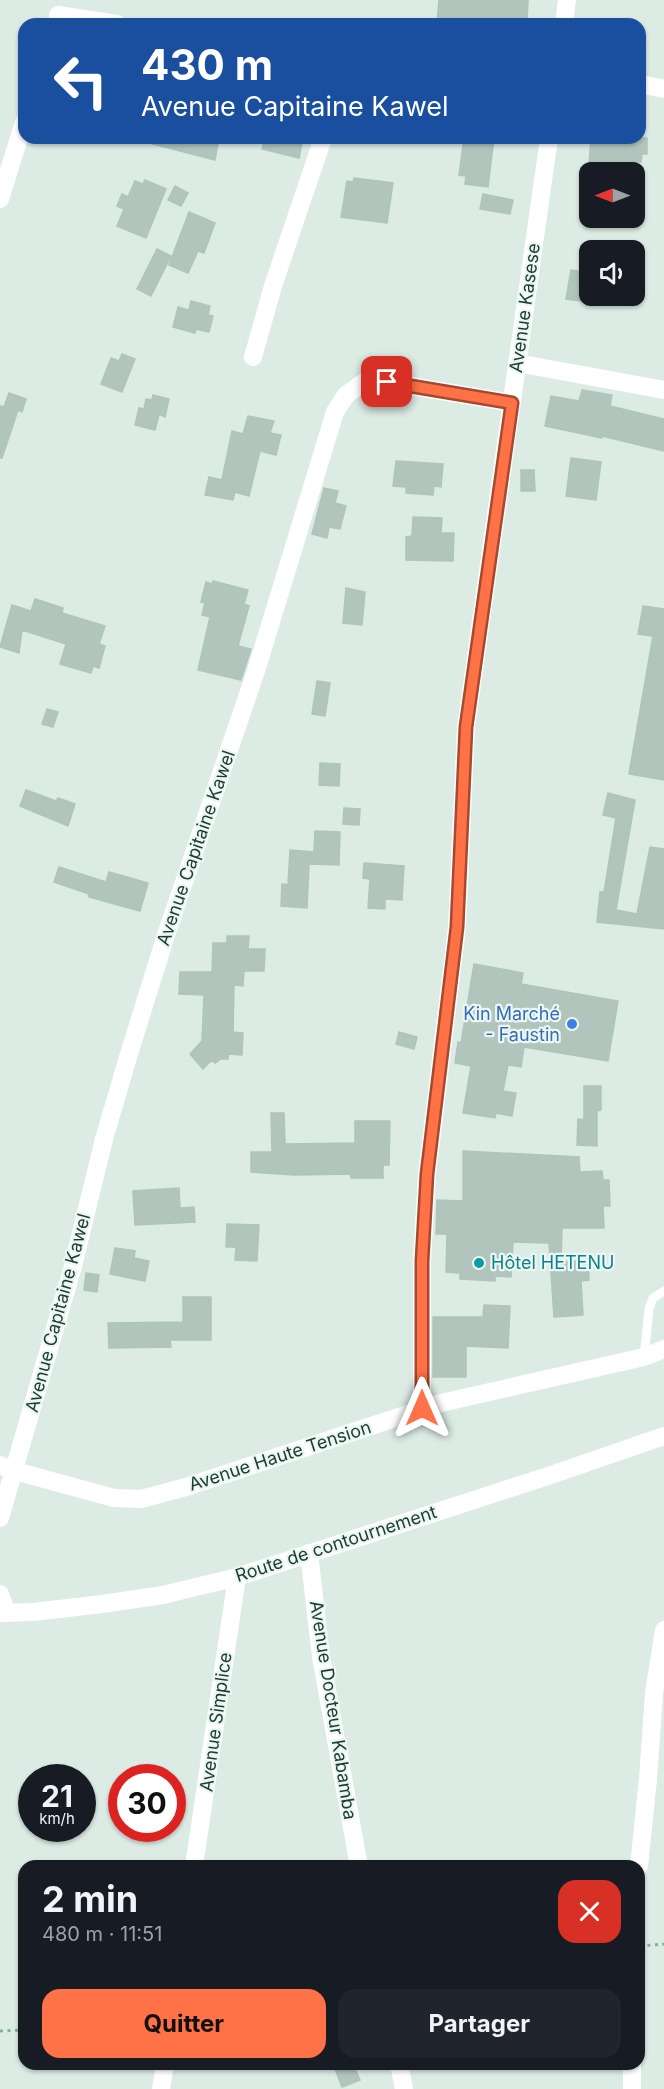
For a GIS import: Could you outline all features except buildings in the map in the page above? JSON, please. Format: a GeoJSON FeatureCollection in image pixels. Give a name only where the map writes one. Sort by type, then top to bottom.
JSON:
{"type":"FeatureCollection","features":[{"type":"Feature","properties":{"kind":"street"},"geometry":{"type":"LineString","coordinates":[[565,18],[567,0]]}},
{"type":"Feature","properties":{"kind":"street"},"geometry":{"type":"LineString","coordinates":[[58,13],[85,18]]}},
{"type":"Feature","properties":{"kind":"street"},"geometry":{"type":"LineString","coordinates":[[646,85],[664,88]]}},
{"type":"Feature","properties":{"kind":"street"},"geometry":{"type":"LineString","coordinates":[[0,199],[18,141]]}},
{"type":"Feature","properties":{"kind":"street"},"geometry":{"type":"LineString","coordinates":[[253,357],[273,286],[320,144]]}},
{"type":"Feature","properties":{"kind":"street","name":"Avenue Kasese"},"geometry":{"type":"LineString","coordinates":[[422,1408],[422,1261],[427,1174],[456,937],[466,727],[548,144]]}},
{"type":"Feature","properties":{"kind":"street"},"geometry":{"type":"LineString","coordinates":[[518,363],[664,390]]}},
{"type":"Feature","properties":{"kind":"street","name":"Avenue Capitaine Kawel"},"geometry":{"type":"LineString","coordinates":[[8,1468],[73,1266],[104,1139],[129,1054],[166,935],[256,671],[335,412],[346,395],[364,382],[387,382],[512,403]]}},
{"type":"Feature","properties":{"kind":"street","name":"Avenue Haute Tension"},"geometry":{"type":"LineString","coordinates":[[8,1468],[114,1498],[141,1499],[422,1408],[644,1357],[664,1349]]}},
{"type":"Feature","properties":{"kind":"street","name":"Route de contournement"},"geometry":{"type":"LineString","coordinates":[[3,1613],[112,1603],[163,1595],[237,1577],[664,1436]]}},
{"type":"Feature","properties":{"kind":"street"},"geometry":{"type":"LineString","coordinates":[[0,1518],[8,1468]]}},
{"type":"Feature","properties":{"kind":"street","name":"Avenue Docteur Kabamba"},"geometry":{"type":"LineString","coordinates":[[309,1553],[321,1657],[358,1860]]}},
{"type":"Feature","properties":{"kind":"street","name":"Avenue Simplice"},"geometry":{"type":"LineString","coordinates":[[195,1860],[237,1577]]}},
{"type":"Feature","properties":{"kind":"street"},"geometry":{"type":"LineString","coordinates":[[0,1594],[3,1613]]}},
{"type":"Feature","properties":{"kind":"street"},"geometry":{"type":"LineString","coordinates":[[640,1860],[654,1693],[664,1630]]}},
{"type":"Feature","properties":{"kind":"street"},"geometry":{"type":"LineString","coordinates":[[161,2089],[164,2070]]}},
{"type":"Feature","properties":{"kind":"street"},"geometry":{"type":"LineString","coordinates":[[400,2070],[404,2089]]}},
{"type":"Feature","properties":{"kind":"street"},"geometry":{"type":"LineString","coordinates":[[632,2070],[632,2089]]}},
{"type":"Feature","properties":{"kind":"lane"},"geometry":{"type":"LineString","coordinates":[[644,1357],[649,1309],[653,1298],[664,1291]]}},
{"type":"Feature","properties":{"kind":"path"},"geometry":{"type":"LineString","coordinates":[[645,1946],[664,1944]]}},
{"type":"Feature","properties":{"kind":"path"},"geometry":{"type":"LineString","coordinates":[[0,2031],[18,2030]]}},
{"type":"Feature","properties":{"kind":"place","name":"Kin Marché - Faustin"},"geometry":{"type":"Point","coordinates":[572,1024]}},
{"type":"Feature","properties":{"kind":"place","name":"Hôtel HETENU"},"geometry":{"type":"Point","coordinates":[479,1263]}},
{"type":"Feature","properties":{"kind":"route"},"geometry":{"type":"LineString","coordinates":[[387,382],[512,403],[466,727],[457,927],[427,1174],[422,1261],[422,1408]]}}]}
